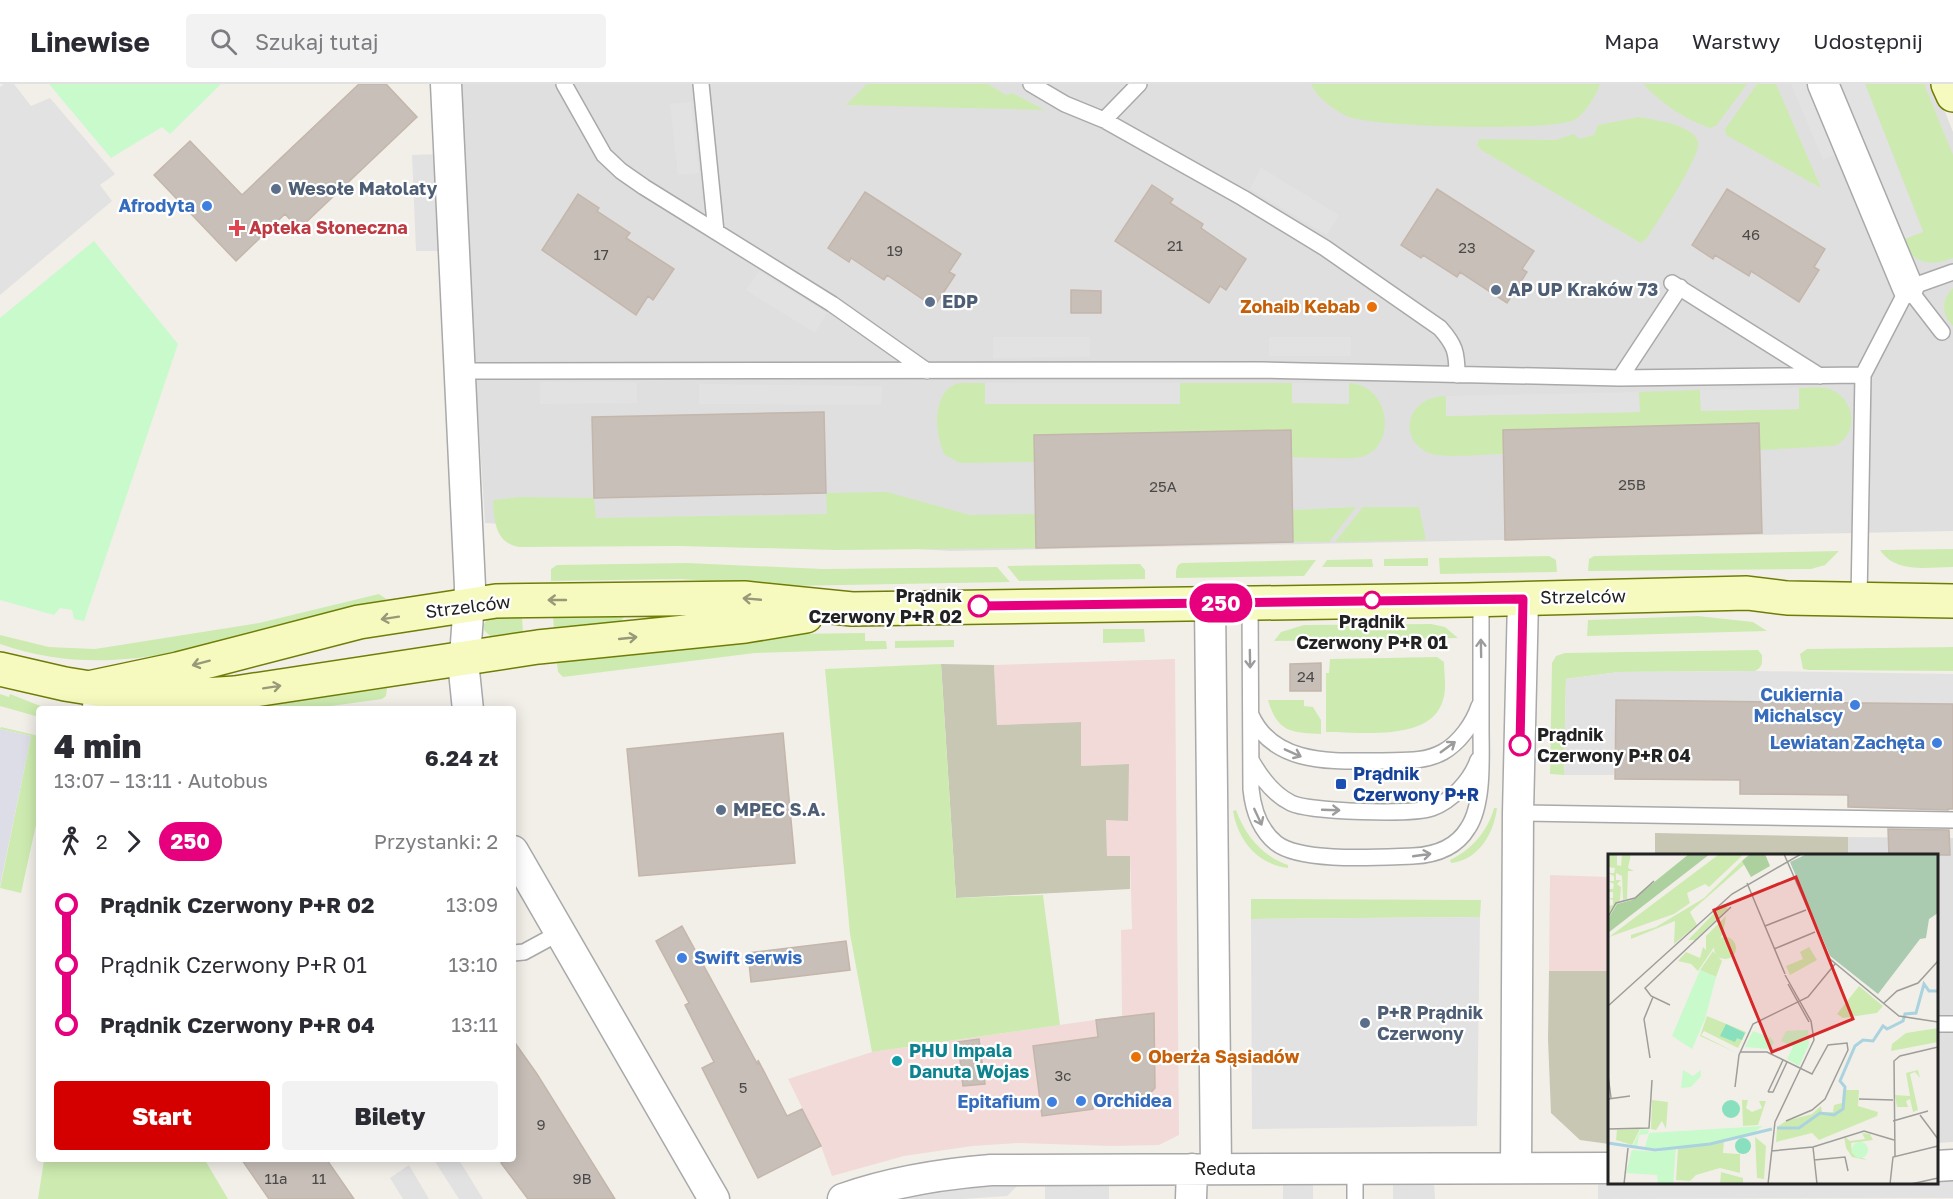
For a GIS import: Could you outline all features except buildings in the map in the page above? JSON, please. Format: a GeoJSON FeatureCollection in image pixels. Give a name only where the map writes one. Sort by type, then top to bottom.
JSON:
{"type":"FeatureCollection","features":[{"type":"Feature","properties":{"kind":"street"},"geometry":{"type":"LineString","coordinates":[[1823,84],[1908,288]]}},
{"type":"Feature","properties":{"kind":"street"},"geometry":{"type":"LineString","coordinates":[[1948,84],[1953,95]]}},
{"type":"Feature","properties":{"kind":"street"},"geometry":{"type":"LineString","coordinates":[[447,97],[470,587],[464,671],[468,706]]}},
{"type":"Feature","properties":{"kind":"street","name":"Strzelców"},"geometry":{"type":"LineString","coordinates":[[91,698],[178,669],[359,622],[496,601],[744,598],[852,609],[1481,600],[1747,593],[1787,598],[1953,601]]}},
{"type":"Feature","properties":{"kind":"street"},"geometry":{"type":"LineString","coordinates":[[1516,1168],[1518,813],[1523,599]]}},
{"type":"Feature","properties":{"kind":"street"},"geometry":{"type":"LineString","coordinates":[[1191,1199],[1204,1169],[1210,603]]}},
{"type":"Feature","properties":{"kind":"street","name":"Strzelców"},"geometry":{"type":"LineString","coordinates":[[0,669],[91,698],[133,695],[172,698],[224,694],[538,647],[745,626],[852,609]]}},
{"type":"Feature","properties":{"kind":"street"},"geometry":{"type":"LineString","coordinates":[[516,856],[714,1199]]}},
{"type":"Feature","properties":{"kind":"street","name":"Reduta"},"geometry":{"type":"LineString","coordinates":[[843,1199],[902,1182],[944,1174],[991,1170],[1608,1168]]}},
{"type":"Feature","properties":{"kind":"lane"},"geometry":{"type":"LineString","coordinates":[[564,84],[604,155],[621,171],[832,304],[927,371]]}},
{"type":"Feature","properties":{"kind":"lane"},"geometry":{"type":"LineString","coordinates":[[701,84],[716,232]]}},
{"type":"Feature","properties":{"kind":"lane"},"geometry":{"type":"LineString","coordinates":[[1031,84],[1065,104],[1104,120],[1243,198],[1315,242],[1416,310],[1440,328],[1451,340],[1457,354],[1458,375]]}},
{"type":"Feature","properties":{"kind":"lane"},"geometry":{"type":"LineString","coordinates":[[1104,120],[1139,84]]}},
{"type":"Feature","properties":{"kind":"lane"},"geometry":{"type":"LineString","coordinates":[[1859,600],[1863,375],[1908,288],[1953,272]]}},
{"type":"Feature","properties":{"kind":"lane"},"geometry":{"type":"LineString","coordinates":[[1620,378],[1676,285],[1820,376]]}},
{"type":"Feature","properties":{"kind":"lane"},"geometry":{"type":"LineString","coordinates":[[1908,288],[1942,332]]}},
{"type":"Feature","properties":{"kind":"lane"},"geometry":{"type":"LineString","coordinates":[[461,371],[1261,370],[1620,378],[1863,375]]}},
{"type":"Feature","properties":{"kind":"lane"},"geometry":{"type":"LineString","coordinates":[[1251,603],[1251,789],[1254,807],[1267,833],[1281,846],[1299,853],[1324,856],[1413,856],[1427,855],[1452,845],[1468,829],[1478,802],[1482,697],[1481,600]]}},
{"type":"Feature","properties":{"kind":"lane"},"geometry":{"type":"LineString","coordinates":[[1251,715],[1266,737],[1288,752],[1305,758],[1324,761],[1421,760],[1442,753],[1459,739],[1472,722],[1482,697]]}},
{"type":"Feature","properties":{"kind":"lane"},"geometry":{"type":"LineString","coordinates":[[1251,760],[1274,791],[1299,806],[1324,810],[1412,812],[1432,808],[1452,796],[1474,772],[1481,752]]}},
{"type":"Feature","properties":{"kind":"lane"},"geometry":{"type":"LineString","coordinates":[[1518,813],[1953,820]]}},
{"type":"Feature","properties":{"kind":"lane"},"geometry":{"type":"LineString","coordinates":[[516,953],[524,952],[560,933]]}},
{"type":"Feature","properties":{"kind":"lane"},"geometry":{"type":"LineString","coordinates":[[1355,1168],[1355,1199]]}},
{"type":"Feature","properties":{"kind":"shaded area"},"geometry":{"type":"Polygon","coordinates":[[[4,84],[14,84],[31,106],[50,98],[115,174],[100,185],[112,201],[0,295],[0,87],[4,84]]]}},
{"type":"Feature","properties":{"kind":"shaded area"},"geometry":{"type":"Polygon","coordinates":[[[457,84],[1934,84],[1953,132],[1953,531],[951,551],[485,523],[457,84]]]}},
{"type":"Feature","properties":{"kind":"shaded area"},"geometry":{"type":"Polygon","coordinates":[[[1791,84],[1808,84],[1838,154],[1823,160],[1791,84]]]}},
{"type":"Feature","properties":{"kind":"shaded area"},"geometry":{"type":"Polygon","coordinates":[[[1838,84],[1865,84],[1923,232],[1902,240],[1838,84]]]}},
{"type":"Feature","properties":{"kind":"shaded area"},"geometry":{"type":"Polygon","coordinates":[[[691,102],[699,173],[678,175],[670,104],[691,102]]]}},
{"type":"Feature","properties":{"kind":"shaded area"},"geometry":{"type":"Polygon","coordinates":[[[440,154],[443,251],[416,251],[412,155],[440,154]]]}},
{"type":"Feature","properties":{"kind":"shaded area"},"geometry":{"type":"Polygon","coordinates":[[[1261,168],[1339,215],[1327,235],[1250,189],[1261,168]]]}},
{"type":"Feature","properties":{"kind":"shaded area"},"geometry":{"type":"Polygon","coordinates":[[[759,271],[827,313],[815,333],[746,290],[759,271]]]}},
{"type":"Feature","properties":{"kind":"shaded area"},"geometry":{"type":"Polygon","coordinates":[[[993,337],[1090,337],[1090,357],[993,358],[993,337]]]}},
{"type":"Feature","properties":{"kind":"shaded area"},"geometry":{"type":"Polygon","coordinates":[[[1269,337],[1351,337],[1351,356],[1269,356],[1269,337]]]}},
{"type":"Feature","properties":{"kind":"shaded area"},"geometry":{"type":"Polygon","coordinates":[[[540,382],[637,382],[637,403],[540,404],[540,382]]]}},
{"type":"Feature","properties":{"kind":"shaded area"},"geometry":{"type":"Polygon","coordinates":[[[985,383],[1180,383],[1180,404],[985,404],[985,383]]]}},
{"type":"Feature","properties":{"kind":"shaded area"},"geometry":{"type":"Polygon","coordinates":[[[1292,383],[1349,383],[1349,404],[1292,403],[1292,383]]]}},
{"type":"Feature","properties":{"kind":"shaded area"},"geometry":{"type":"Polygon","coordinates":[[[699,384],[882,386],[881,405],[699,404],[699,384]]]}},
{"type":"Feature","properties":{"kind":"shaded area"},"geometry":{"type":"Polygon","coordinates":[[[1799,388],[1799,409],[1701,411],[1700,390],[1799,388]]]}},
{"type":"Feature","properties":{"kind":"shaded area"},"geometry":{"type":"Polygon","coordinates":[[[1639,392],[1640,412],[1446,416],[1446,396],[1639,392]]]}},
{"type":"Feature","properties":{"kind":"shaded area"},"geometry":{"type":"Polygon","coordinates":[[[1175,659],[1179,1135],[1159,1145],[1019,1143],[972,1146],[904,1156],[832,1176],[821,1146],[788,1079],[872,1052],[1122,1016],[1121,930],[1132,929],[1130,856],[1107,856],[1106,820],[1128,820],[1128,764],[1081,766],[1081,722],[997,725],[994,665],[1175,659]]]}},
{"type":"Feature","properties":{"kind":"shaded area"},"geometry":{"type":"Polygon","coordinates":[[[941,664],[994,665],[997,725],[1081,722],[1081,766],[1129,764],[1128,821],[1106,820],[1107,856],[1130,856],[1130,889],[956,898],[941,664]]]}},
{"type":"Feature","properties":{"kind":"shaded area"},"geometry":{"type":"Polygon","coordinates":[[[1755,671],[1953,674],[1953,704],[1616,700],[1614,775],[1564,775],[1566,679],[1619,672],[1755,671]]]}},
{"type":"Feature","properties":{"kind":"shaded area"},"geometry":{"type":"Polygon","coordinates":[[[0,729],[31,736],[0,886],[0,729]]]}},
{"type":"Feature","properties":{"kind":"shaded area"},"geometry":{"type":"Polygon","coordinates":[[[1655,833],[1848,837],[1848,854],[1655,854],[1655,833]]]}},
{"type":"Feature","properties":{"kind":"shaded area"},"geometry":{"type":"Polygon","coordinates":[[[1848,837],[1953,838],[1953,1142],[1938,1143],[1938,854],[1848,854],[1848,837]]]}},
{"type":"Feature","properties":{"kind":"shaded area"},"geometry":{"type":"Polygon","coordinates":[[[1550,875],[1608,877],[1608,971],[1549,971],[1550,875]]]}},
{"type":"Feature","properties":{"kind":"shaded area","name":"P+R Prądnik Czerwony"},"geometry":{"type":"Polygon","coordinates":[[[1480,917],[1477,1126],[1252,1129],[1251,919],[1480,917]]]}},
{"type":"Feature","properties":{"kind":"shaded area"},"geometry":{"type":"Polygon","coordinates":[[[1549,971],[1608,971],[1608,1144],[1580,1140],[1551,1113],[1548,1039],[1549,971]]]}},
{"type":"Feature","properties":{"kind":"shaded area"},"geometry":{"type":"Polygon","coordinates":[[[435,1162],[460,1162],[483,1199],[459,1199],[435,1162]]]}},
{"type":"Feature","properties":{"kind":"shaded area"},"geometry":{"type":"Polygon","coordinates":[[[409,1165],[429,1199],[403,1199],[390,1178],[409,1165]]]}},
{"type":"Feature","properties":{"kind":"shaded area"},"geometry":{"type":"Polygon","coordinates":[[[1938,1179],[1953,1179],[1953,1198],[1598,1199],[1598,1184],[1938,1184],[1938,1179]]]}},
{"type":"Feature","properties":{"kind":"shaded area"},"geometry":{"type":"Polygon","coordinates":[[[1393,1183],[1434,1184],[1435,1199],[1393,1199],[1393,1183]]]}},
{"type":"Feature","properties":{"kind":"shaded area"},"geometry":{"type":"Polygon","coordinates":[[[1045,1184],[1109,1184],[1109,1199],[1045,1199],[1045,1184]]]}},
{"type":"Feature","properties":{"kind":"shaded area"},"geometry":{"type":"Polygon","coordinates":[[[1283,1184],[1313,1184],[1313,1199],[1283,1199],[1283,1184]]]}},
{"type":"Feature","properties":{"kind":"shaded area"},"geometry":{"type":"Polygon","coordinates":[[[1018,1185],[1007,1196],[903,1199],[969,1188],[1018,1185]]]}},
{"type":"Feature","properties":{"kind":"green space"},"geometry":{"type":"Polygon","coordinates":[[[49,84],[221,84],[170,134],[162,127],[111,158],[49,84]]]}},
{"type":"Feature","properties":{"kind":"green space"},"geometry":{"type":"Polygon","coordinates":[[[867,84],[988,84],[1006,95],[1012,93],[1045,110],[846,105],[867,84]]]}},
{"type":"Feature","properties":{"kind":"green space"},"geometry":{"type":"Polygon","coordinates":[[[1311,84],[1600,84],[1586,109],[1574,120],[1532,126],[1462,127],[1425,126],[1349,117],[1327,104],[1311,84]]]}},
{"type":"Feature","properties":{"kind":"green space"},"geometry":{"type":"Polygon","coordinates":[[[1643,84],[1747,84],[1716,126],[1710,128],[1674,110],[1643,84]]]}},
{"type":"Feature","properties":{"kind":"green space"},"geometry":{"type":"Polygon","coordinates":[[[1757,84],[1776,84],[1821,188],[1726,135],[1725,129],[1757,84]]]}},
{"type":"Feature","properties":{"kind":"green space"},"geometry":{"type":"Polygon","coordinates":[[[1865,84],[1924,84],[1953,155],[1953,258],[1930,263],[1917,259],[1906,248],[1902,240],[1923,231],[1865,84]]]}},
{"type":"Feature","properties":{"kind":"green space"},"geometry":{"type":"Polygon","coordinates":[[[1639,117],[1662,121],[1688,130],[1698,141],[1698,148],[1686,173],[1647,238],[1641,243],[1481,150],[1477,145],[1482,139],[1556,140],[1574,134],[1579,139],[1594,135],[1598,125],[1639,117]]]}},
{"type":"Feature","properties":{"kind":"green space"},"geometry":{"type":"Polygon","coordinates":[[[94,241],[178,344],[84,621],[74,619],[72,610],[60,608],[54,615],[0,600],[0,318],[94,241]]]}},
{"type":"Feature","properties":{"kind":"green space"},"geometry":{"type":"Polygon","coordinates":[[[1953,288],[1953,326],[1946,317],[1944,307],[1946,297],[1953,288]]]}},
{"type":"Feature","properties":{"kind":"green space"},"geometry":{"type":"Polygon","coordinates":[[[961,383],[985,383],[986,404],[1180,404],[1180,383],[1292,383],[1292,403],[1349,403],[1349,383],[1364,387],[1374,395],[1385,418],[1384,431],[1380,442],[1372,452],[1353,458],[1243,454],[1034,435],[1034,462],[960,463],[945,455],[941,447],[937,425],[944,393],[951,386],[961,383]]]}},
{"type":"Feature","properties":{"kind":"green space"},"geometry":{"type":"Polygon","coordinates":[[[1799,388],[1832,390],[1846,402],[1850,410],[1851,426],[1842,441],[1834,446],[1760,450],[1759,423],[1503,430],[1504,454],[1444,456],[1429,453],[1419,447],[1412,438],[1410,429],[1410,419],[1422,403],[1446,396],[1446,416],[1639,412],[1639,392],[1700,390],[1701,411],[1799,409],[1799,388]]]}},
{"type":"Feature","properties":{"kind":"green space"},"geometry":{"type":"Polygon","coordinates":[[[887,492],[970,515],[1035,514],[1036,548],[837,550],[678,546],[519,547],[511,545],[500,536],[495,523],[493,500],[521,497],[594,498],[596,518],[827,514],[826,493],[887,492]]]}},
{"type":"Feature","properties":{"kind":"green space"},"geometry":{"type":"Polygon","coordinates":[[[1356,507],[1329,542],[1293,542],[1292,510],[1356,507]]]}},
{"type":"Feature","properties":{"kind":"green space"},"geometry":{"type":"Polygon","coordinates":[[[1363,507],[1419,507],[1426,540],[1335,542],[1363,507]]]}},
{"type":"Feature","properties":{"kind":"green space"},"geometry":{"type":"Polygon","coordinates":[[[1953,549],[1953,567],[1923,568],[1895,563],[1880,550],[1953,549]]]}},
{"type":"Feature","properties":{"kind":"green space"},"geometry":{"type":"Polygon","coordinates":[[[1839,551],[1825,565],[1811,569],[1588,571],[1589,559],[1594,556],[1839,551]]]}},
{"type":"Feature","properties":{"kind":"green space"},"geometry":{"type":"Polygon","coordinates":[[[1549,556],[1556,560],[1557,572],[1440,574],[1439,558],[1549,556]]]}},
{"type":"Feature","properties":{"kind":"green space"},"geometry":{"type":"Polygon","coordinates":[[[1428,558],[1428,566],[1384,566],[1384,559],[1428,558]]]}},
{"type":"Feature","properties":{"kind":"green space"},"geometry":{"type":"Polygon","coordinates":[[[1372,559],[1373,567],[1322,567],[1327,560],[1372,559]]]}},
{"type":"Feature","properties":{"kind":"green space"},"geometry":{"type":"Polygon","coordinates":[[[1316,560],[1304,576],[1176,578],[1177,567],[1182,563],[1316,560]]]}},
{"type":"Feature","properties":{"kind":"green space"},"geometry":{"type":"Polygon","coordinates":[[[687,563],[823,569],[997,567],[1010,582],[788,586],[681,579],[551,581],[551,569],[557,565],[687,563]]]}},
{"type":"Feature","properties":{"kind":"green space"},"geometry":{"type":"Polygon","coordinates":[[[1140,564],[1145,570],[1145,579],[1019,581],[1007,566],[1140,564]]]}},
{"type":"Feature","properties":{"kind":"green space"},"geometry":{"type":"Polygon","coordinates":[[[379,594],[387,602],[221,643],[158,655],[127,659],[64,659],[0,644],[0,635],[49,647],[95,649],[259,623],[379,594]]]}},
{"type":"Feature","properties":{"kind":"green space"},"geometry":{"type":"Polygon","coordinates":[[[623,615],[621,621],[554,630],[553,616],[623,615]]]}},
{"type":"Feature","properties":{"kind":"green space"},"geometry":{"type":"Polygon","coordinates":[[[522,616],[523,634],[492,638],[484,630],[483,625],[489,618],[522,616]]]}},
{"type":"Feature","properties":{"kind":"green space"},"geometry":{"type":"Polygon","coordinates":[[[1698,616],[1753,622],[1767,631],[1587,636],[1588,620],[1698,616]]]}},
{"type":"Feature","properties":{"kind":"green space"},"geometry":{"type":"Polygon","coordinates":[[[1431,624],[1445,627],[1458,638],[1274,641],[1281,632],[1304,625],[1431,624]]]}},
{"type":"Feature","properties":{"kind":"green space"},"geometry":{"type":"Polygon","coordinates":[[[1103,629],[1144,629],[1145,642],[1103,643],[1103,629]]]}},
{"type":"Feature","properties":{"kind":"green space"},"geometry":{"type":"Polygon","coordinates":[[[865,633],[865,641],[886,641],[887,649],[755,653],[563,677],[558,672],[557,663],[792,634],[865,633]]]}},
{"type":"Feature","properties":{"kind":"green space"},"geometry":{"type":"Polygon","coordinates":[[[954,640],[954,647],[895,648],[895,641],[954,640]]]}},
{"type":"Feature","properties":{"kind":"green space"},"geometry":{"type":"Polygon","coordinates":[[[1953,647],[1953,671],[1809,670],[1803,669],[1800,654],[1807,649],[1953,647]]]}},
{"type":"Feature","properties":{"kind":"green space"},"geometry":{"type":"Polygon","coordinates":[[[1758,650],[1762,655],[1762,663],[1755,671],[1619,672],[1566,679],[1564,775],[1550,774],[1552,663],[1556,656],[1565,653],[1758,650]]]}},
{"type":"Feature","properties":{"kind":"green space"},"geometry":{"type":"Polygon","coordinates":[[[1437,657],[1444,662],[1444,695],[1436,713],[1425,723],[1393,732],[1326,732],[1326,673],[1329,673],[1330,659],[1437,657]]]}},
{"type":"Feature","properties":{"kind":"green space"},"geometry":{"type":"Polygon","coordinates":[[[941,664],[956,898],[1043,895],[1060,1025],[872,1052],[850,934],[825,669],[941,664]]]}},
{"type":"Feature","properties":{"kind":"green space"},"geometry":{"type":"Polygon","coordinates":[[[387,688],[386,696],[382,699],[331,706],[264,706],[387,688]]]}},
{"type":"Feature","properties":{"kind":"green space"},"geometry":{"type":"Polygon","coordinates":[[[0,694],[9,697],[10,694],[40,706],[36,706],[36,716],[0,706],[0,694]]]}},
{"type":"Feature","properties":{"kind":"green space"},"geometry":{"type":"Polygon","coordinates":[[[1268,700],[1304,700],[1304,706],[1313,707],[1321,720],[1321,734],[1301,733],[1287,729],[1276,719],[1268,700]]]}},
{"type":"Feature","properties":{"kind":"green space"},"geometry":{"type":"Polygon","coordinates":[[[1,727],[36,735],[36,825],[21,893],[0,888],[31,736],[0,729],[1,727]]]}},
{"type":"Feature","properties":{"kind":"green space"},"geometry":{"type":"Polygon","coordinates":[[[1494,808],[1497,808],[1492,827],[1483,844],[1470,857],[1451,863],[1450,860],[1465,851],[1478,839],[1488,824],[1494,808]]]}},
{"type":"Feature","properties":{"kind":"green space"},"geometry":{"type":"Polygon","coordinates":[[[1236,810],[1244,828],[1256,844],[1270,856],[1288,865],[1288,868],[1267,861],[1251,849],[1239,832],[1233,811],[1236,810]]]}},
{"type":"Feature","properties":{"kind":"green space"},"geometry":{"type":"Polygon","coordinates":[[[1251,899],[1481,900],[1480,917],[1251,919],[1251,899]]]}},
{"type":"Feature","properties":{"kind":"green space"},"geometry":{"type":"Polygon","coordinates":[[[44,1162],[206,1162],[228,1199],[38,1199],[44,1162]]]}},
{"type":"Feature","properties":{"kind":"bus line","name":"250"},"geometry":{"type":"LineString","coordinates":[[979,606],[1523,599],[1520,745]]}},
{"type":"Feature","properties":{"kind":"place","name":"Wesołe Małolaty"},"geometry":{"type":"Point","coordinates":[276,189]}},
{"type":"Feature","properties":{"kind":"place","name":"Afrodyta"},"geometry":{"type":"Point","coordinates":[207,206]}},
{"type":"Feature","properties":{"kind":"place","name":"Apteka Słoneczna"},"geometry":{"type":"Point","coordinates":[237,228]}},
{"type":"Feature","properties":{"kind":"place","name":"AP UP Kraków 73"},"geometry":{"type":"Point","coordinates":[1496,290]}},
{"type":"Feature","properties":{"kind":"place","name":"EDP"},"geometry":{"type":"Point","coordinates":[930,302]}},
{"type":"Feature","properties":{"kind":"place","name":"Zohaib Kebab"},"geometry":{"type":"Point","coordinates":[1372,307]}},
{"type":"Feature","properties":{"kind":"place","name":"Prądnik Czerwony P+R 01"},"geometry":{"type":"Point","coordinates":[1372,600]}},
{"type":"Feature","properties":{"kind":"place","name":"Prądnik Czerwony P+R 02"},"geometry":{"type":"Point","coordinates":[979,606]}},
{"type":"Feature","properties":{"kind":"place","name":"Cukiernia Michalscy"},"geometry":{"type":"Point","coordinates":[1855,705]}},
{"type":"Feature","properties":{"kind":"place","name":"Lewiatan Zachęta"},"geometry":{"type":"Point","coordinates":[1937,743]}},
{"type":"Feature","properties":{"kind":"place","name":"Prądnik Czerwony P+R 04"},"geometry":{"type":"Point","coordinates":[1520,745]}},
{"type":"Feature","properties":{"kind":"place","name":"Prądnik Czerwony P+R"},"geometry":{"type":"Point","coordinates":[1341,784]}},
{"type":"Feature","properties":{"kind":"place","name":"MPEC S.A."},"geometry":{"type":"Point","coordinates":[721,810]}},
{"type":"Feature","properties":{"kind":"place","name":"Swift serwis"},"geometry":{"type":"Point","coordinates":[682,958]}},
{"type":"Feature","properties":{"kind":"place","name":"P+R Prądnik Czerwony"},"geometry":{"type":"Point","coordinates":[1365,1023]}},
{"type":"Feature","properties":{"kind":"place","name":"Oberża Sąsiadów"},"geometry":{"type":"Point","coordinates":[1136,1057]}},
{"type":"Feature","properties":{"kind":"place","name":"PHU Impala Danuta Wojas"},"geometry":{"type":"Point","coordinates":[897,1061]}},
{"type":"Feature","properties":{"kind":"place","name":"Orchidea"},"geometry":{"type":"Point","coordinates":[1081,1101]}},
{"type":"Feature","properties":{"kind":"place","name":"Epitafium"},"geometry":{"type":"Point","coordinates":[1052,1102]}}]}
